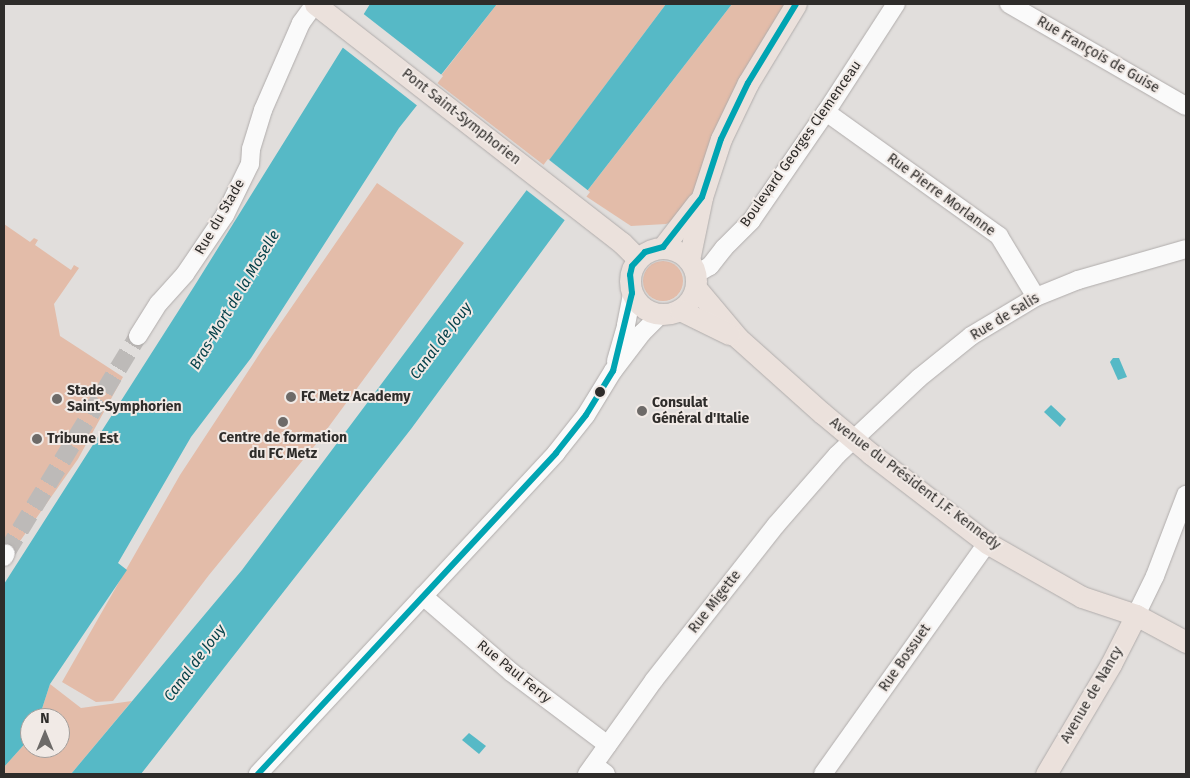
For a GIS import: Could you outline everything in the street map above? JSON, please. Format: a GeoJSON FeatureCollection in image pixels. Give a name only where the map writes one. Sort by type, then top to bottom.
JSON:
{"type":"FeatureCollection","features":[{"type":"Feature","properties":{"kind":"main road"},"geometry":{"type":"LineString","coordinates":[[693,274],[682,253],[664,247],[654,248],[637,258],[630,275],[632,294],[646,310],[670,312],[692,296],[702,197],[722,139],[748,83],[796,4]]}},
{"type":"Feature","properties":{"kind":"main road","name":"Pont Saint-Symphorien"},"geometry":{"type":"LineString","coordinates":[[319,7],[596,222],[637,258]]}},
{"type":"Feature","properties":{"kind":"main road"},"geometry":{"type":"LineString","coordinates":[[664,247],[702,197]]}},
{"type":"Feature","properties":{"kind":"main road","name":"Avenue du Président J.F. Kennedy"},"geometry":{"type":"LineString","coordinates":[[693,274],[738,338],[852,438],[987,543],[1082,597],[1136,615],[1186,642]]}},
{"type":"Feature","properties":{"kind":"main road","name":"Avenue du Président J.F. Kennedy"},"geometry":{"type":"LineString","coordinates":[[670,312],[738,338]]}},
{"type":"Feature","properties":{"kind":"main road","name":"Avenue de Nancy"},"geometry":{"type":"LineString","coordinates":[[1046,774],[1112,664],[1136,615]]}},
{"type":"Feature","properties":{"kind":"street","name":"Boulevard Georges Clemenceau"},"geometry":{"type":"LineString","coordinates":[[693,274],[710,266],[724,248],[751,221],[826,112],[896,4]]}},
{"type":"Feature","properties":{"kind":"street","name":"Rue François de Guise"},"geometry":{"type":"LineString","coordinates":[[1009,4],[1186,106]]}},
{"type":"Feature","properties":{"kind":"street","name":"Rue du Stade"},"geometry":{"type":"LineString","coordinates":[[138,336],[159,303],[185,274],[225,215],[250,164],[251,149],[263,110],[301,23],[319,7]]}},
{"type":"Feature","properties":{"kind":"street","name":"Rue Pierre Morlanne"},"geometry":{"type":"LineString","coordinates":[[826,112],[999,236],[1036,296]]}},
{"type":"Feature","properties":{"kind":"street","name":"Rue de Salis"},"geometry":{"type":"LineString","coordinates":[[852,438],[944,357],[996,320],[1036,296],[1106,271],[1186,249]]}},
{"type":"Feature","properties":{"kind":"street"},"geometry":{"type":"LineString","coordinates":[[613,371],[626,325],[632,294]]}},
{"type":"Feature","properties":{"kind":"street"},"geometry":{"type":"LineString","coordinates":[[258,774],[556,452],[586,415],[613,371],[642,333],[670,312]]}},
{"type":"Feature","properties":{"kind":"street","name":"Rue Migette"},"geometry":{"type":"LineString","coordinates":[[596,771],[608,746],[654,680],[776,525],[852,438]]}},
{"type":"Feature","properties":{"kind":"street"},"geometry":{"type":"LineString","coordinates":[[1136,615],[1155,576],[1186,495]]}},
{"type":"Feature","properties":{"kind":"street","name":"Rue Bossuet"},"geometry":{"type":"LineString","coordinates":[[823,774],[987,543]]}},
{"type":"Feature","properties":{"kind":"street","name":"Rue Paul Ferry"},"geometry":{"type":"LineString","coordinates":[[424,596],[511,672],[608,746]]}},
{"type":"Feature","properties":{"kind":"shaded area"},"geometry":{"type":"Polygon","coordinates":[[[497,4],[666,4],[545,166],[436,82],[497,4]]]}},
{"type":"Feature","properties":{"kind":"shaded area"},"geometry":{"type":"Polygon","coordinates":[[[732,4],[799,4],[702,197],[676,220],[666,224],[631,226],[584,195],[732,4]]]}},
{"type":"Feature","properties":{"kind":"shaded area","name":"FC Metz Academy"},"geometry":{"type":"Polygon","coordinates":[[[377,183],[464,243],[316,444],[209,575],[113,701],[96,702],[62,682],[180,475],[262,350],[377,183]]]}},
{"type":"Feature","properties":{"kind":"shaded area","name":"Stade Saint-Symphorien"},"geometry":{"type":"Polygon","coordinates":[[[4,224],[30,242],[34,238],[38,240],[35,245],[71,270],[74,265],[79,268],[54,304],[60,336],[123,377],[78,459],[13,551],[4,545],[4,224]]]}},
{"type":"Feature","properties":{"kind":"shaded area"},"geometry":{"type":"Polygon","coordinates":[[[663,261],[677,267],[683,281],[677,295],[663,301],[649,295],[643,281],[649,267],[663,261]]]}},
{"type":"Feature","properties":{"kind":"shaded area"},"geometry":{"type":"Polygon","coordinates":[[[50,684],[81,708],[132,701],[71,774],[4,774],[4,767],[20,749],[20,758],[70,758],[70,708],[42,708],[50,684]]]}},
{"type":"Feature","properties":{"kind":"water","name":"Bras-Mort de la Moselle"},"geometry":{"type":"Polygon","coordinates":[[[370,4],[497,4],[399,128],[251,358],[191,437],[118,563],[127,570],[50,684],[42,708],[20,708],[20,749],[4,767],[4,584],[195,285],[370,4]]]}},
{"type":"Feature","properties":{"kind":"water","name":"Canal de Jouy"},"geometry":{"type":"Polygon","coordinates":[[[666,4],[732,4],[570,213],[411,429],[141,774],[71,774],[242,570],[666,4]]]}},
{"type":"Feature","properties":{"kind":"water"},"geometry":{"type":"Polygon","coordinates":[[[1113,358],[1119,358],[1127,377],[1118,380],[1110,362],[1113,358]]]}},
{"type":"Feature","properties":{"kind":"water"},"geometry":{"type":"Polygon","coordinates":[[[1051,405],[1066,419],[1060,427],[1044,412],[1051,405]]]}},
{"type":"Feature","properties":{"kind":"water"},"geometry":{"type":"Polygon","coordinates":[[[469,733],[486,746],[479,754],[462,740],[469,733]]]}},
{"type":"Feature","properties":{"kind":"pier"},"geometry":{"type":"Polygon","coordinates":[[[361,12],[443,76],[419,107],[342,47],[361,12]]]}},
{"type":"Feature","properties":{"kind":"pier"},"geometry":{"type":"Polygon","coordinates":[[[548,159],[590,192],[567,222],[525,189],[548,159]]]}},
{"type":"Feature","properties":{"kind":"tunnel"},"geometry":{"type":"LineString","coordinates":[[6,553],[138,336]]}},
{"type":"Feature","properties":{"kind":"transit line"},"geometry":{"type":"LineString","coordinates":[[258,774],[556,453],[586,415],[613,371],[632,293],[630,275],[632,266],[645,252],[663,247],[702,197],[721,139],[748,83],[796,4]]}},
{"type":"Feature","properties":{"kind":"place","name":"FC Metz Academy"},"geometry":{"type":"Point","coordinates":[291,397]}},
{"type":"Feature","properties":{"kind":"place","name":"Stade Saint-Symphorien"},"geometry":{"type":"Point","coordinates":[57,399]}},
{"type":"Feature","properties":{"kind":"place","name":"Consulat Général d'Italie"},"geometry":{"type":"Point","coordinates":[642,411]}},
{"type":"Feature","properties":{"kind":"place","name":"Centre de formation du FC Metz"},"geometry":{"type":"Point","coordinates":[283,422]}},
{"type":"Feature","properties":{"kind":"place","name":"Tribune Est"},"geometry":{"type":"Point","coordinates":[37,439]}}]}
